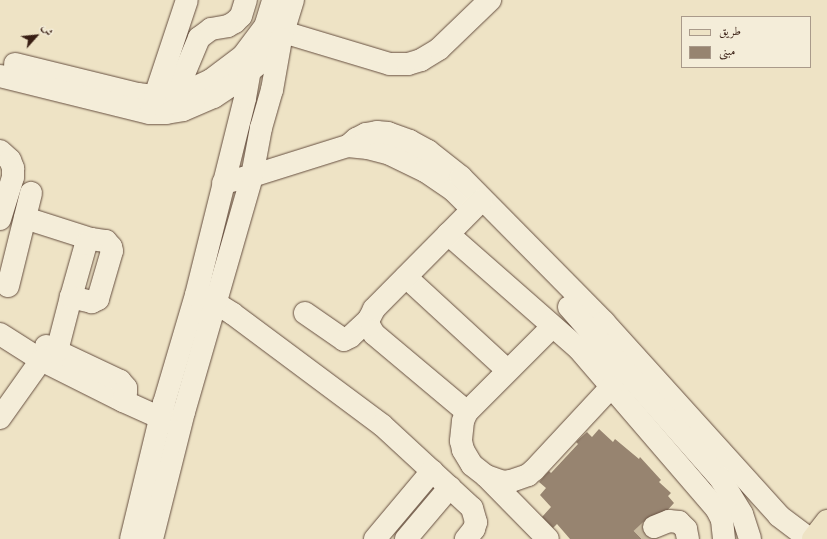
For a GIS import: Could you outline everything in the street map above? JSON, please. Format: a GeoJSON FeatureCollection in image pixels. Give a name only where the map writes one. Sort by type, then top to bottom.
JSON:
{"type":"FeatureCollection","features":[{"type":"Feature","properties":{"kind":"main road"},"geometry":{"type":"LineString","coordinates":[[813,539],[827,521]]}},
{"type":"Feature","properties":{"kind":"street"},"geometry":{"type":"LineString","coordinates":[[155,96],[187,0]]}},
{"type":"Feature","properties":{"kind":"street"},"geometry":{"type":"LineString","coordinates":[[176,93],[199,38],[211,29],[228,26],[235,22],[241,16],[246,0]]}},
{"type":"Feature","properties":{"kind":"street"},"geometry":{"type":"LineString","coordinates":[[131,539],[162,411],[252,176],[261,128],[272,90],[277,33],[274,0]]}},
{"type":"Feature","properties":{"kind":"street"},"geometry":{"type":"LineString","coordinates":[[0,76],[150,113],[166,113],[188,108],[214,97],[250,71],[269,54],[277,33],[293,0]]}},
{"type":"Feature","properties":{"kind":"street"},"geometry":{"type":"LineString","coordinates":[[0,61],[138,94],[155,96],[176,93],[200,85],[227,70],[242,57],[277,33],[390,64],[408,64],[421,60],[439,49],[490,0]]}},
{"type":"Feature","properties":{"kind":"street"},"geometry":{"type":"LineString","coordinates":[[152,539],[182,419],[224,183],[250,71]]}},
{"type":"Feature","properties":{"kind":"street"},"geometry":{"type":"LineString","coordinates":[[224,183],[252,176],[348,146],[368,148],[390,154],[419,168],[478,204],[538,274],[609,339],[727,471],[779,516],[809,539]]}},
{"type":"Feature","properties":{"kind":"street"},"geometry":{"type":"LineString","coordinates":[[0,151],[10,160],[13,168],[13,177],[0,218]]}},
{"type":"Feature","properties":{"kind":"street"},"geometry":{"type":"LineString","coordinates":[[8,286],[31,193]]}},
{"type":"Feature","properties":{"kind":"street"},"geometry":{"type":"LineString","coordinates":[[305,313],[344,340],[350,337],[369,319],[374,309],[478,204]]}},
{"type":"Feature","properties":{"kind":"street"},"geometry":{"type":"LineString","coordinates":[[0,418],[49,356],[71,297],[86,244],[91,239],[25,218]]}},
{"type":"Feature","properties":{"kind":"street"},"geometry":{"type":"LineString","coordinates":[[448,234],[552,327],[579,349],[712,503],[722,520],[724,539]]}},
{"type":"Feature","properties":{"kind":"street"},"geometry":{"type":"LineString","coordinates":[[406,277],[507,370]]}},
{"type":"Feature","properties":{"kind":"street"},"geometry":{"type":"LineString","coordinates":[[202,307],[382,425],[472,508],[475,514],[474,529],[466,539]]}},
{"type":"Feature","properties":{"kind":"street"},"geometry":{"type":"LineString","coordinates":[[369,319],[369,325],[374,334],[467,412]]}},
{"type":"Feature","properties":{"kind":"street"},"geometry":{"type":"LineString","coordinates":[[0,324],[49,356]]}},
{"type":"Feature","properties":{"kind":"street"},"geometry":{"type":"LineString","coordinates":[[548,539],[486,476],[472,465],[463,450],[461,431],[467,412],[507,370],[552,327]]}},
{"type":"Feature","properties":{"kind":"street"},"geometry":{"type":"LineString","coordinates":[[0,334],[49,356],[120,381],[126,388],[123,401],[162,411],[182,419]]}},
{"type":"Feature","properties":{"kind":"street"},"geometry":{"type":"LineString","coordinates":[[486,476],[502,482],[511,481],[528,475],[611,387]]}},
{"type":"Feature","properties":{"kind":"street"},"geometry":{"type":"LineString","coordinates":[[644,448],[694,493],[712,503]]}},
{"type":"Feature","properties":{"kind":"street"},"geometry":{"type":"LineString","coordinates":[[375,539],[432,471]]}},
{"type":"Feature","properties":{"kind":"street"},"geometry":{"type":"LineString","coordinates":[[727,471],[750,539]]}},
{"type":"Feature","properties":{"kind":"street"},"geometry":{"type":"LineString","coordinates":[[406,539],[450,487]]}},
{"type":"Feature","properties":{"kind":"street"},"geometry":{"type":"LineString","coordinates":[[654,528],[668,520],[679,522],[686,529],[688,539]]}},
{"type":"Feature","properties":{"kind":"building"},"geometry":{"type":"Polygon","coordinates":[[[599,429],[613,442],[615,439],[639,459],[640,457],[661,480],[659,482],[671,493],[668,496],[674,503],[653,526],[660,533],[654,539],[570,539],[557,524],[553,528],[542,517],[551,507],[540,495],[546,488],[539,482],[549,471],[551,473],[578,444],[576,442],[587,432],[592,437],[599,429]]]}},
{"type":"Feature","properties":{"kind":"tunnel"},"geometry":{"type":"LineString","coordinates":[[641,539],[654,527]]}}]}
